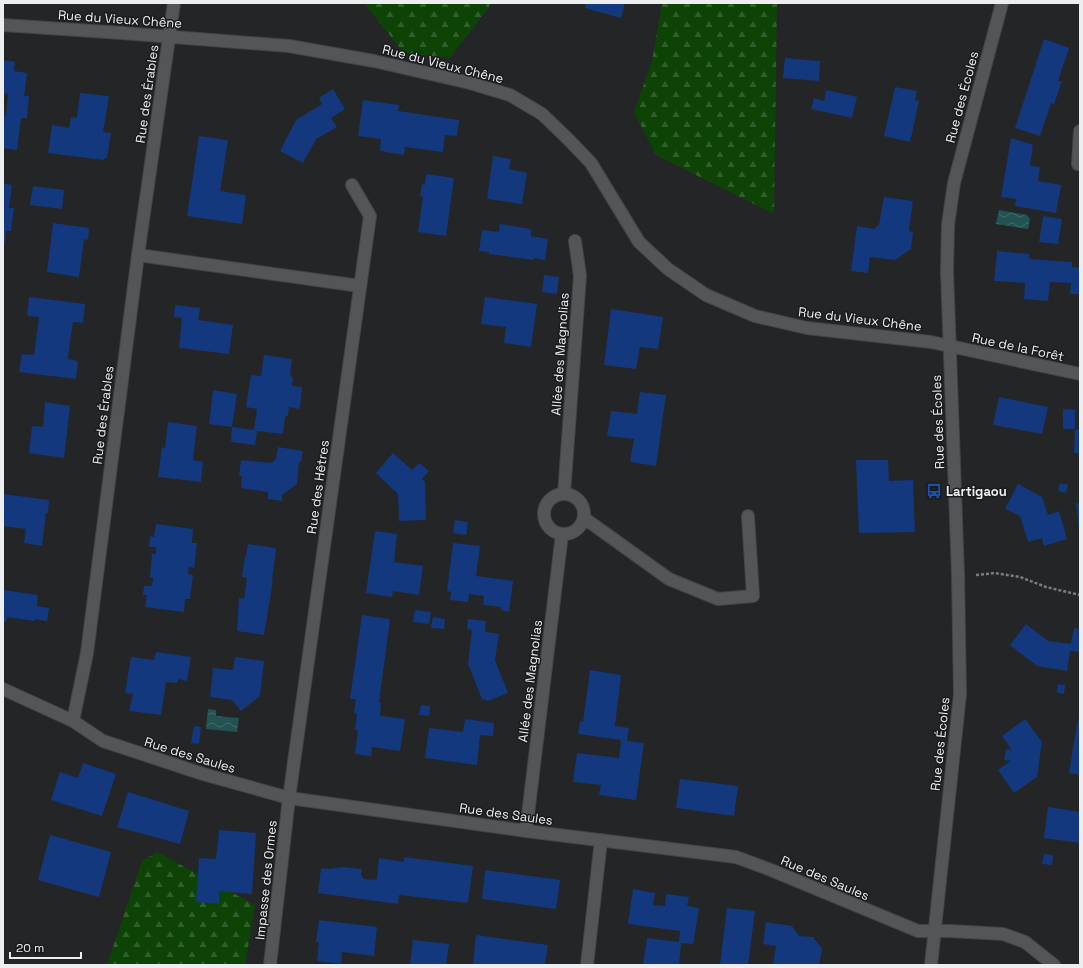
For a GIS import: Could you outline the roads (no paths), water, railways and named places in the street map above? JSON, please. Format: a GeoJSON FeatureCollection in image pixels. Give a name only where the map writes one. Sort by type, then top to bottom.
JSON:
{"type":"FeatureCollection","features":[{"type":"Feature","properties":{"kind":"street","name":"Rue des Érables"},"geometry":{"type":"LineString","coordinates":[[73,722],[87,653],[138,255],[174,3]]}},
{"type":"Feature","properties":{"kind":"street","name":"Rue des Écoles"},"geometry":{"type":"LineString","coordinates":[[931,965],[960,694],[958,575],[947,271],[948,225],[954,183],[1002,3]]}},
{"type":"Feature","properties":{"kind":"street","name":"Rue du Vieux Chêne"},"geometry":{"type":"LineString","coordinates":[[3,26],[170,36],[289,46],[358,58],[462,81],[510,95],[542,114],[591,163],[639,242],[668,269],[706,295],[755,316],[807,328],[931,342],[950,346]]}},
{"type":"Feature","properties":{"kind":"street"},"geometry":{"type":"LineString","coordinates":[[1080,131],[1078,164],[1080,164]]}},
{"type":"Feature","properties":{"kind":"street","name":"Rue des Hêtres"},"geometry":{"type":"LineString","coordinates":[[289,798],[370,216],[352,185]]}},
{"type":"Feature","properties":{"kind":"street","name":"Allée des Magnolias"},"geometry":{"type":"LineString","coordinates":[[564,494],[580,276],[575,240]]}},
{"type":"Feature","properties":{"kind":"street"},"geometry":{"type":"LineString","coordinates":[[138,255],[360,286]]}},
{"type":"Feature","properties":{"kind":"street","name":"Rue de la Forêt"},"geometry":{"type":"LineString","coordinates":[[950,346],[1080,374]]}},
{"type":"Feature","properties":{"kind":"street"},"geometry":{"type":"LineString","coordinates":[[564,494],[573,496],[580,502],[584,510],[584,518],[576,531],[569,534],[562,534],[548,527],[544,513],[546,506],[551,499],[557,495],[564,494]]}},
{"type":"Feature","properties":{"kind":"street"},"geometry":{"type":"LineString","coordinates":[[584,518],[669,579],[718,599],[753,596],[748,516]]}},
{"type":"Feature","properties":{"kind":"street","name":"Allée des Magnolias"},"geometry":{"type":"LineString","coordinates":[[526,831],[562,534]]}},
{"type":"Feature","properties":{"kind":"street"},"geometry":{"type":"LineString","coordinates":[[3,689],[73,722]]}},
{"type":"Feature","properties":{"kind":"street","name":"Rue des Saules"},"geometry":{"type":"LineString","coordinates":[[73,722],[103,742],[203,774],[289,798],[526,831],[736,857],[918,931],[1003,934],[1025,942],[1054,965]]}},
{"type":"Feature","properties":{"kind":"street","name":"Impasse des Ormes"},"geometry":{"type":"LineString","coordinates":[[270,965],[289,798]]}},
{"type":"Feature","properties":{"kind":"street"},"geometry":{"type":"LineString","coordinates":[[587,965],[601,840]]}},
{"type":"Feature","properties":{"kind":"water"},"geometry":{"type":"Polygon","coordinates":[[[999,210],[1027,215],[1030,219],[1028,229],[996,224],[999,210]]]}},
{"type":"Feature","properties":{"kind":"water"},"geometry":{"type":"Polygon","coordinates":[[[208,709],[216,710],[216,716],[239,718],[237,732],[206,729],[208,709]]]}},
{"type":"Feature","properties":{"kind":"place","name":"Lartigaou"},"geometry":{"type":"Point","coordinates":[934,491]}}]}
